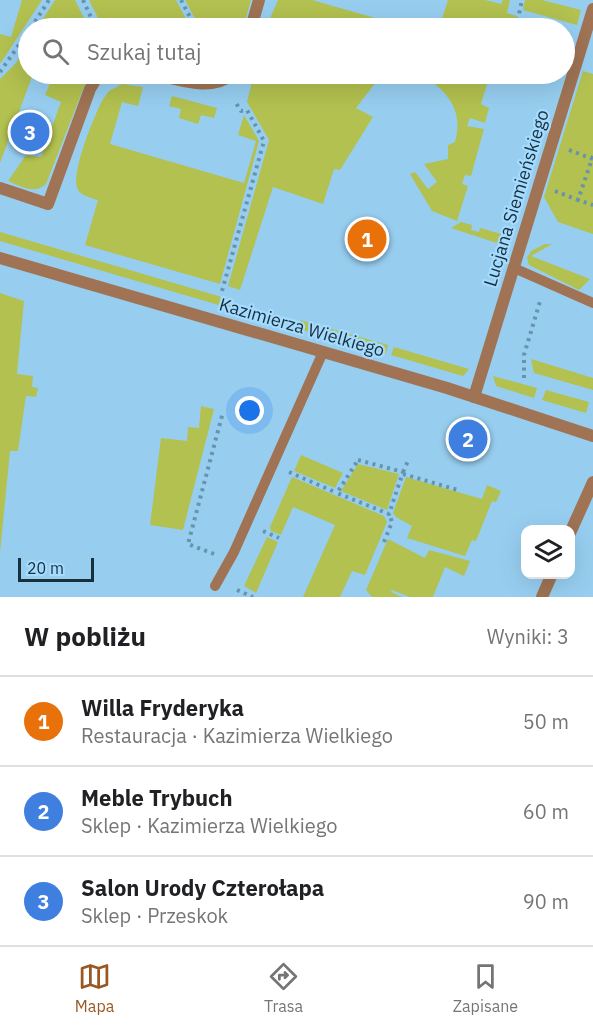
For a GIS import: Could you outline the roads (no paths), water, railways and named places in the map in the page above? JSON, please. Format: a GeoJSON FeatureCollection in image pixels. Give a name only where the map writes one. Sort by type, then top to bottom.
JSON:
{"type":"FeatureCollection","features":[{"type":"Feature","properties":{"kind":"street"},"geometry":{"type":"LineString","coordinates":[[254,18],[259,0]]}},
{"type":"Feature","properties":{"kind":"street","name":"Lucjana Siemieńskiego"},"geometry":{"type":"LineString","coordinates":[[575,67],[593,9]]}},
{"type":"Feature","properties":{"kind":"street"},"geometry":{"type":"LineString","coordinates":[[0,188],[48,204],[93,84]]}},
{"type":"Feature","properties":{"kind":"street","name":"Lucjana Siemieńskiego"},"geometry":{"type":"LineString","coordinates":[[474,397],[570,84]]}},
{"type":"Feature","properties":{"kind":"street","name":"Kazimierza Wielkiego"},"geometry":{"type":"LineString","coordinates":[[0,258],[474,397],[593,436]]}},
{"type":"Feature","properties":{"kind":"street"},"geometry":{"type":"LineString","coordinates":[[574,525],[593,482]]}},
{"type":"Feature","properties":{"kind":"street"},"geometry":{"type":"LineString","coordinates":[[542,597],[550,579]]}},
{"type":"Feature","properties":{"kind":"lane"},"geometry":{"type":"LineString","coordinates":[[513,268],[593,303]]}},
{"type":"Feature","properties":{"kind":"lane"},"geometry":{"type":"LineString","coordinates":[[216,586],[230,561],[323,352]]}},
{"type":"Feature","properties":{"kind":"place","name":"Salon Urody Czterołapa"},"geometry":{"type":"Point","coordinates":[30,132]}},
{"type":"Feature","properties":{"kind":"place","name":"Willa Fryderyka"},"geometry":{"type":"Point","coordinates":[367,239]}},
{"type":"Feature","properties":{"kind":"place","name":"Meble Trybuch"},"geometry":{"type":"Point","coordinates":[468,439]}}]}
